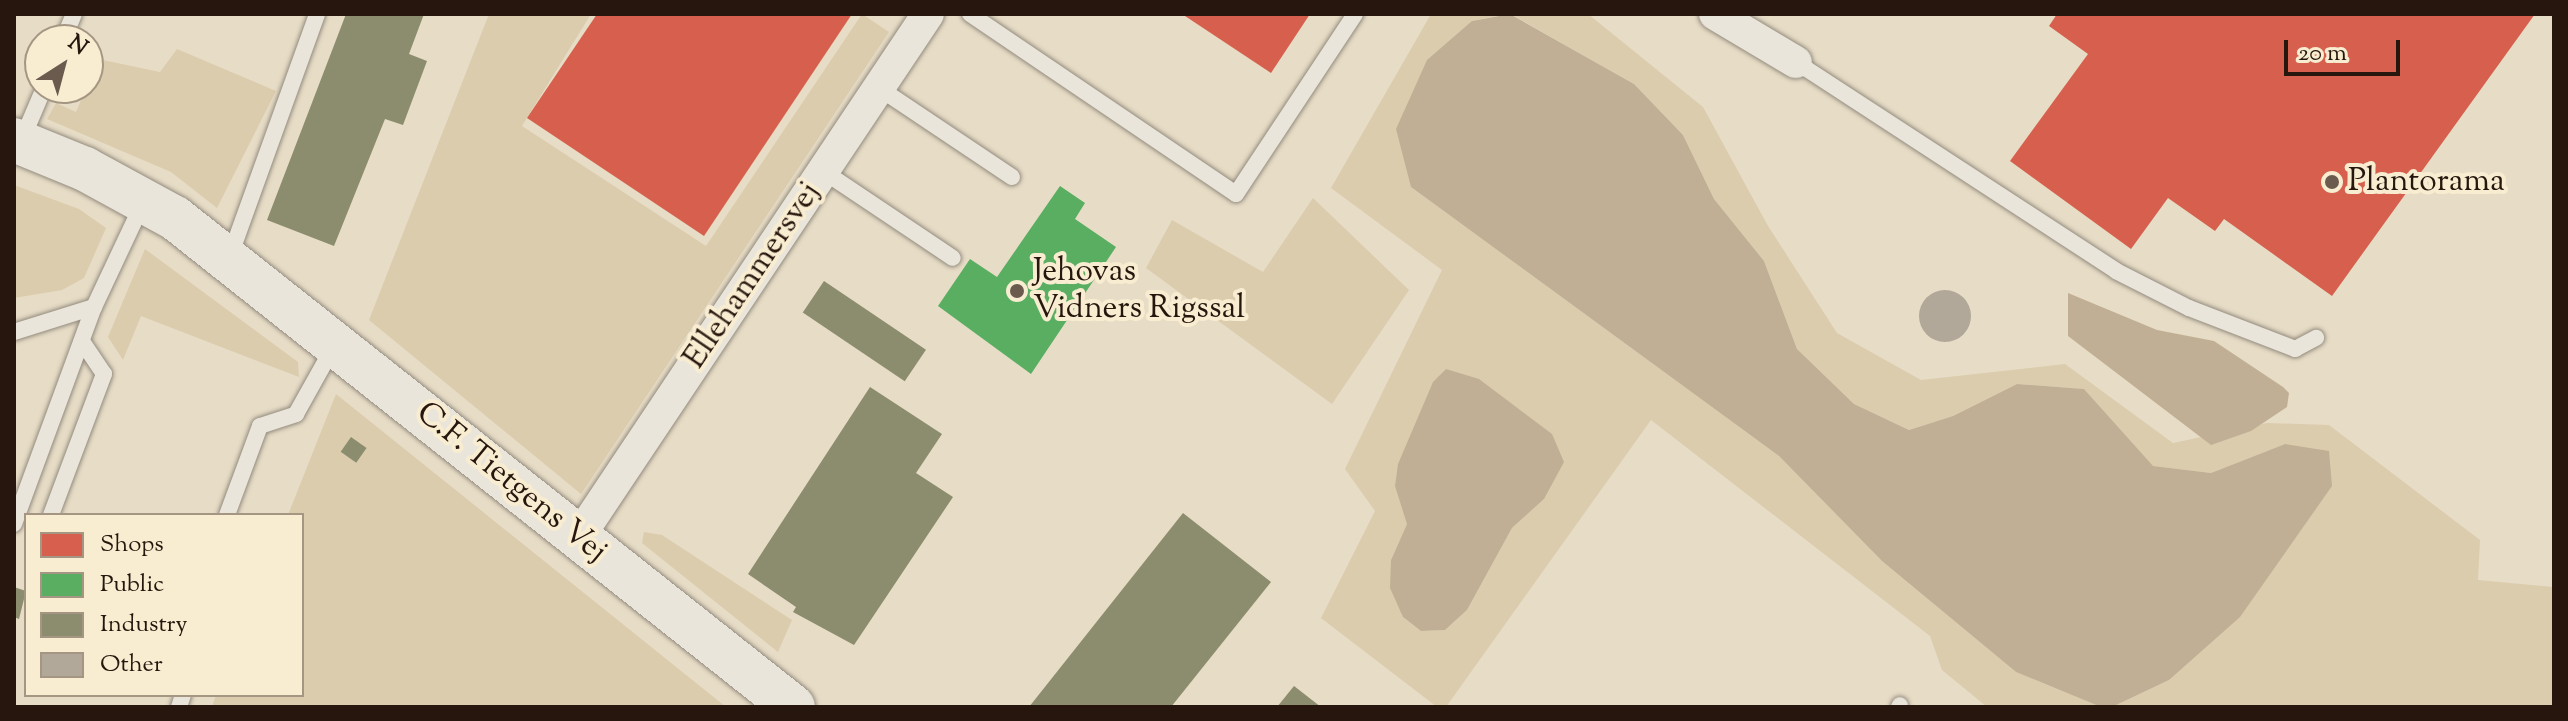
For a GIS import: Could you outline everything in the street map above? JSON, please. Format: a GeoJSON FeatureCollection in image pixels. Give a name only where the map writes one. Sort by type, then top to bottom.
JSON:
{"type":"FeatureCollection","features":[{"type":"Feature","properties":{"kind":"street","name":"Ellehammersvej"},"geometry":{"type":"LineString","coordinates":[[578,538],[928,14]]}},
{"type":"Feature","properties":{"kind":"street"},"geometry":{"type":"LineString","coordinates":[[1715,14],[1796,62]]}},
{"type":"Feature","properties":{"kind":"street","name":"C.F. Tietgens Vej"},"geometry":{"type":"LineString","coordinates":[[18,142],[145,199],[336,342],[793,707]]}},
{"type":"Feature","properties":{"kind":"lane"},"geometry":{"type":"LineString","coordinates":[[229,262],[317,14]]}},
{"type":"Feature","properties":{"kind":"lane"},"geometry":{"type":"LineString","coordinates":[[970,14],[1236,194],[1355,14]]}},
{"type":"Feature","properties":{"kind":"lane"},"geometry":{"type":"LineString","coordinates":[[1796,62],[2116,271],[2189,308],[2295,349],[2316,338]]}},
{"type":"Feature","properties":{"kind":"lane"},"geometry":{"type":"LineString","coordinates":[[879,88],[1012,177]]}},
{"type":"Feature","properties":{"kind":"lane","name":"C.F. Tietgens Vej"},"geometry":{"type":"LineString","coordinates":[[18,142],[36,104]]}},
{"type":"Feature","properties":{"kind":"lane"},"geometry":{"type":"LineString","coordinates":[[823,171],[953,258]]}},
{"type":"Feature","properties":{"kind":"lane"},"geometry":{"type":"LineString","coordinates":[[14,524],[94,307],[145,199]]}},
{"type":"Feature","properties":{"kind":"lane"},"geometry":{"type":"LineString","coordinates":[[14,332],[94,307]]}},
{"type":"Feature","properties":{"kind":"lane"},"geometry":{"type":"LineString","coordinates":[[52,513],[104,374],[82,341]]}},
{"type":"Feature","properties":{"kind":"lane"},"geometry":{"type":"LineString","coordinates":[[228,513],[260,426],[296,414],[336,342]]}},
{"type":"Feature","properties":{"kind":"shaded area"},"geometry":{"type":"Polygon","coordinates":[[[489,14],[591,14],[522,126],[706,246],[862,14],[889,32],[581,494],[369,320],[489,14]]]}},
{"type":"Feature","properties":{"kind":"shaded area"},"geometry":{"type":"Polygon","coordinates":[[[1431,14],[1506,14],[1472,21],[1411,187],[1779,456],[1882,561],[2016,672],[2101,707],[1987,707],[1942,670],[1930,636],[1651,420],[1446,707],[1437,707],[1321,618],[1375,511],[1345,469],[1442,270],[1331,188],[1431,14]],[[1544,499],[1407,524],[1391,560],[1403,617],[1421,631],[1445,630],[1467,610],[1512,528],[1544,499]]]}},
{"type":"Feature","properties":{"kind":"shaded area"},"geometry":{"type":"Polygon","coordinates":[[[1510,14],[1634,84],[1683,135],[1714,199],[1764,261],[1797,349],[1854,404],[1909,430],[1953,416],[2017,384],[2084,389],[2153,466],[2211,473],[2285,444],[2329,451],[2332,486],[2240,617],[2169,680],[2112,707],[2101,707],[2016,672],[1882,561],[1779,456],[1411,187],[1396,129],[1427,60],[1472,21],[1510,14]]]}},
{"type":"Feature","properties":{"kind":"shaded area"},"geometry":{"type":"Polygon","coordinates":[[[1511,14],[1588,14],[1703,107],[1768,226],[1837,333],[1921,380],[2065,364],[2173,443],[2267,423],[2329,425],[2480,540],[2478,580],[2554,587],[2554,707],[2112,707],[2169,680],[2285,444],[2211,473],[2152,466],[2084,389],[2017,384],[1953,416],[1909,430],[1854,404],[1797,349],[1764,261],[1714,199],[1683,135],[1634,84],[1511,14]]]}},
{"type":"Feature","properties":{"kind":"shaded area"},"geometry":{"type":"Polygon","coordinates":[[[177,49],[276,91],[217,208],[171,172],[47,119],[55,104],[76,112],[79,104],[104,104],[104,60],[160,72],[177,49]]]}},
{"type":"Feature","properties":{"kind":"shaded area"},"geometry":{"type":"Polygon","coordinates":[[[14,185],[79,209],[106,228],[84,278],[62,290],[14,298],[14,185]]]}},
{"type":"Feature","properties":{"kind":"shaded area"},"geometry":{"type":"Polygon","coordinates":[[[1313,198],[1409,290],[1332,404],[1146,268],[1172,220],[1263,272],[1313,198]]]}},
{"type":"Feature","properties":{"kind":"shaded area"},"geometry":{"type":"Polygon","coordinates":[[[145,249],[298,362],[299,377],[141,316],[123,360],[108,337],[145,249]]]}},
{"type":"Feature","properties":{"kind":"shaded area"},"geometry":{"type":"Polygon","coordinates":[[[2068,293],[2157,330],[2214,341],[2283,387],[2289,393],[2287,407],[2251,431],[2211,445],[2068,336],[2068,293]]]}},
{"type":"Feature","properties":{"kind":"shaded area"},"geometry":{"type":"Polygon","coordinates":[[[1446,369],[1479,379],[1552,434],[1564,462],[1544,499],[1512,528],[1467,610],[1445,630],[1421,631],[1403,617],[1390,588],[1391,560],[1407,524],[1395,486],[1398,464],[1433,382],[1446,369]]]}},
{"type":"Feature","properties":{"kind":"shaded area"},"geometry":{"type":"Polygon","coordinates":[[[336,394],[726,707],[212,707],[215,697],[304,697],[304,513],[289,513],[336,394]]]}},
{"type":"Feature","properties":{"kind":"shaded area"},"geometry":{"type":"Polygon","coordinates":[[[644,532],[662,535],[792,620],[778,652],[642,543],[644,532]]]}},
{"type":"Feature","properties":{"kind":"building: Shops"},"geometry":{"type":"Polygon","coordinates":[[[597,14],[852,14],[704,236],[527,118],[597,14]]]}},
{"type":"Feature","properties":{"kind":"building: Shops"},"geometry":{"type":"Polygon","coordinates":[[[1182,14],[1310,14],[1271,73],[1182,14]]]}},
{"type":"Feature","properties":{"kind":"building: Shops","name":"Plantorama"},"geometry":{"type":"Polygon","coordinates":[[[2057,14],[2535,14],[2332,296],[2224,219],[2215,231],[2168,198],[2131,249],[2010,161],[2088,54],[2049,26],[2057,14]]]}},
{"type":"Feature","properties":{"kind":"building: Public","name":"Jehovas Vidners Rigssal"},"geometry":{"type":"Polygon","coordinates":[[[1060,186],[1085,203],[1075,219],[1116,247],[1031,374],[938,306],[970,259],[997,277],[1060,186]]]}},
{"type":"Feature","properties":{"kind":"building: Industry"},"geometry":{"type":"Polygon","coordinates":[[[346,14],[424,14],[409,54],[427,61],[403,125],[385,119],[334,246],[267,220],[346,14]]]}},
{"type":"Feature","properties":{"kind":"building: Industry"},"geometry":{"type":"Polygon","coordinates":[[[824,281],[926,350],[905,381],[803,313],[824,281]]]}},
{"type":"Feature","properties":{"kind":"building: Industry"},"geometry":{"type":"Polygon","coordinates":[[[870,387],[942,434],[916,473],[953,497],[854,645],[793,612],[796,607],[748,574],[870,387]]]}},
{"type":"Feature","properties":{"kind":"building: Industry"},"geometry":{"type":"Polygon","coordinates":[[[351,437],[367,448],[356,463],[341,452],[351,437]]]}},
{"type":"Feature","properties":{"kind":"building: Industry"},"geometry":{"type":"Polygon","coordinates":[[[1183,513],[1271,582],[1171,707],[1029,707],[1183,513]]]}},
{"type":"Feature","properties":{"kind":"building: Industry"},"geometry":{"type":"Polygon","coordinates":[[[14,587],[24,590],[24,599],[19,619],[14,617],[14,587]]]}},
{"type":"Feature","properties":{"kind":"building: Industry"},"geometry":{"type":"Polygon","coordinates":[[[1294,686],[1321,707],[1277,707],[1294,686]]]}},
{"type":"Feature","properties":{"kind":"building: Other"},"geometry":{"type":"Polygon","coordinates":[[[1945,290],[1963,298],[1971,316],[1963,334],[1945,342],[1927,334],[1919,316],[1927,298],[1945,290]]]}},
{"type":"Feature","properties":{"kind":"place","name":"Plantorama"},"geometry":{"type":"Point","coordinates":[2332,182]}},
{"type":"Feature","properties":{"kind":"place","name":"Jehovas Vidners Rigssal"},"geometry":{"type":"Point","coordinates":[1017,291]}}]}
